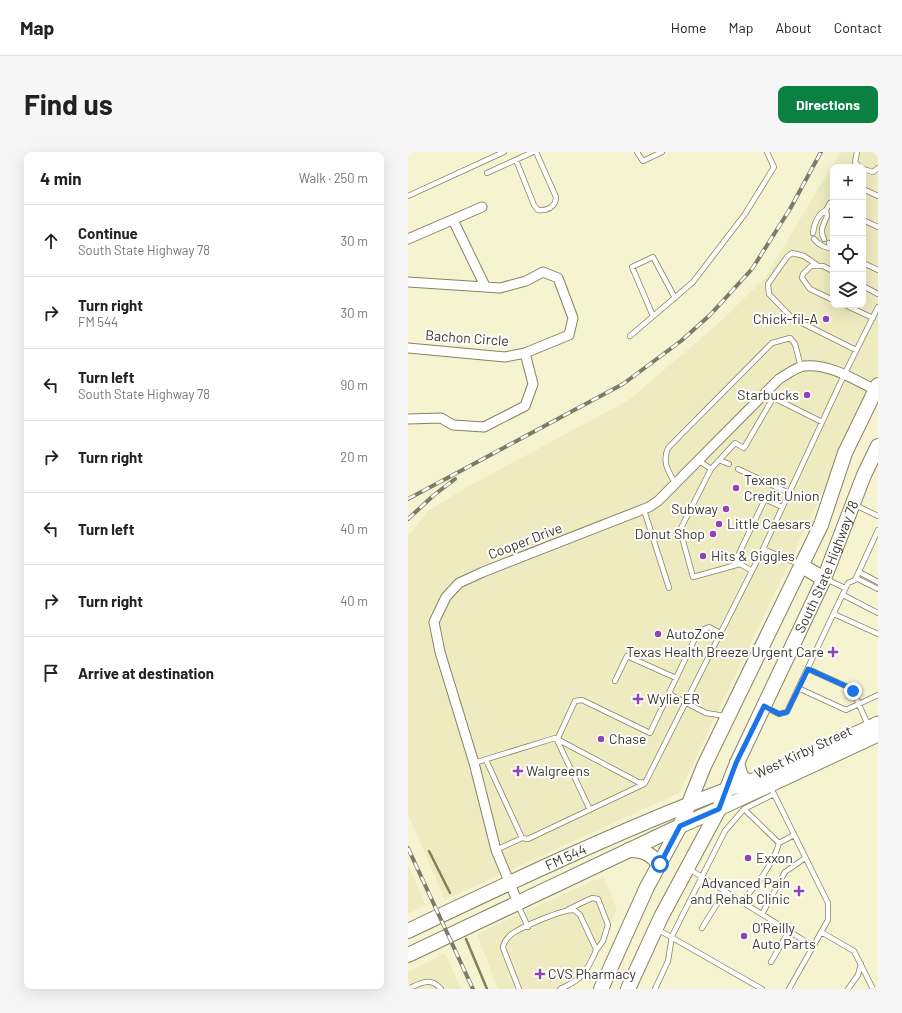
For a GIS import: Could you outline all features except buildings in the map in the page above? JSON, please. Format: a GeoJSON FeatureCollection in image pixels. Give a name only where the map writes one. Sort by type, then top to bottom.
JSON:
{"type":"FeatureCollection","features":[{"type":"Feature","properties":{"kind":"main road","name":"South State Highway 78"},"geometry":{"type":"LineString","coordinates":[[601,989],[647,888],[680,826],[704,766],[821,525],[845,453],[877,388]]}},
{"type":"Feature","properties":{"kind":"main road","name":"South State Highway 78"},"geometry":{"type":"LineString","coordinates":[[628,989],[656,928],[719,809],[736,763],[824,579],[853,504],[878,446]]}},
{"type":"Feature","properties":{"kind":"main road"},"geometry":{"type":"LineString","coordinates":[[802,566],[824,579]]}},
{"type":"Feature","properties":{"kind":"main road","name":"West Kirby Street"},"geometry":{"type":"LineString","coordinates":[[726,790],[876,733]]}},
{"type":"Feature","properties":{"kind":"main road","name":"West Kirby Street"},"geometry":{"type":"LineString","coordinates":[[719,809],[772,790],[876,733]]}},
{"type":"Feature","properties":{"kind":"main road"},"geometry":{"type":"LineString","coordinates":[[736,763],[741,777],[750,782]]}},
{"type":"Feature","properties":{"kind":"main road","name":"FM 544"},"geometry":{"type":"LineString","coordinates":[[408,931],[509,883],[659,815],[726,790]]}},
{"type":"Feature","properties":{"kind":"main road","name":"FM 544"},"geometry":{"type":"LineString","coordinates":[[408,955],[628,850],[719,809]]}},
{"type":"Feature","properties":{"kind":"main road"},"geometry":{"type":"LineString","coordinates":[[628,850],[645,851],[653,856],[660,864]]}},
{"type":"Feature","properties":{"kind":"street"},"geometry":{"type":"LineString","coordinates":[[408,239],[482,207]]}},
{"type":"Feature","properties":{"kind":"street"},"geometry":{"type":"LineString","coordinates":[[453,220],[485,286]]}},
{"type":"Feature","properties":{"kind":"street","name":"Bachon Circle"},"geometry":{"type":"LineString","coordinates":[[408,282],[500,288],[526,281],[543,272],[558,278],[573,318],[568,335],[525,353],[505,357],[408,348]]}},
{"type":"Feature","properties":{"kind":"street","name":"Bachon Circle"},"geometry":{"type":"LineString","coordinates":[[408,419],[441,418],[453,425],[484,427],[525,406],[533,384],[525,353]]}},
{"type":"Feature","properties":{"kind":"street"},"geometry":{"type":"LineString","coordinates":[[801,367],[818,367],[877,388]]}},
{"type":"Feature","properties":{"kind":"street","name":"Cooper Drive"},"geometry":{"type":"LineString","coordinates":[[518,903],[496,850],[474,763],[440,652],[434,622],[446,597],[459,583],[483,572],[644,510],[658,501],[764,393],[779,379],[801,367]]}},
{"type":"Feature","properties":{"kind":"lane"},"geometry":{"type":"LineString","coordinates":[[408,196],[504,152]]}},
{"type":"Feature","properties":{"kind":"lane"},"geometry":{"type":"LineString","coordinates":[[487,173],[533,152]]}},
{"type":"Feature","properties":{"kind":"lane"},"geometry":{"type":"LineString","coordinates":[[516,160],[534,205],[538,210],[553,206],[556,203],[556,197],[536,152]]}},
{"type":"Feature","properties":{"kind":"lane"},"geometry":{"type":"LineString","coordinates":[[637,152],[643,161],[662,152]]}},
{"type":"Feature","properties":{"kind":"lane"},"geometry":{"type":"LineString","coordinates":[[630,336],[694,282],[745,214],[774,167],[767,152]]}},
{"type":"Feature","properties":{"kind":"lane"},"geometry":{"type":"LineString","coordinates":[[857,152],[855,162],[857,164]]}},
{"type":"Feature","properties":{"kind":"lane"},"geometry":{"type":"LineString","coordinates":[[866,170],[873,172],[878,168]]}},
{"type":"Feature","properties":{"kind":"lane"},"geometry":{"type":"LineString","coordinates":[[866,190],[878,196]]}},
{"type":"Feature","properties":{"kind":"lane"},"geometry":{"type":"LineString","coordinates":[[813,233],[814,226],[821,213],[830,206]]}},
{"type":"Feature","properties":{"kind":"lane"},"geometry":{"type":"LineString","coordinates":[[824,239],[821,234],[827,216],[826,210]]}},
{"type":"Feature","properties":{"kind":"lane"},"geometry":{"type":"LineString","coordinates":[[866,221],[878,227]]}},
{"type":"Feature","properties":{"kind":"lane"},"geometry":{"type":"LineString","coordinates":[[814,239],[818,244],[825,248],[830,249]]}},
{"type":"Feature","properties":{"kind":"lane"},"geometry":{"type":"LineString","coordinates":[[830,270],[817,265],[804,256],[792,253],[787,257],[768,284],[769,294],[792,318],[856,350]]}},
{"type":"Feature","properties":{"kind":"lane"},"geometry":{"type":"LineString","coordinates":[[653,316],[632,267],[653,257],[675,298]]}},
{"type":"Feature","properties":{"kind":"lane"},"geometry":{"type":"LineString","coordinates":[[866,264],[878,270]]}},
{"type":"Feature","properties":{"kind":"lane"},"geometry":{"type":"LineString","coordinates":[[817,265],[806,269],[802,278],[810,289],[830,299]]}},
{"type":"Feature","properties":{"kind":"lane"},"geometry":{"type":"LineString","coordinates":[[866,288],[878,294]]}},
{"type":"Feature","properties":{"kind":"lane"},"geometry":{"type":"LineString","coordinates":[[496,850],[522,838],[528,839],[645,783],[763,549],[844,375],[878,307]]}},
{"type":"Feature","properties":{"kind":"lane"},"geometry":{"type":"LineString","coordinates":[[851,308],[873,318]]}},
{"type":"Feature","properties":{"kind":"lane"},"geometry":{"type":"LineString","coordinates":[[675,483],[667,470],[665,456],[668,448],[772,343],[790,338],[796,344],[801,367]]}},
{"type":"Feature","properties":{"kind":"lane"},"geometry":{"type":"LineString","coordinates":[[764,393],[822,422]]}},
{"type":"Feature","properties":{"kind":"lane"},"geometry":{"type":"LineString","coordinates":[[752,571],[740,564],[693,577],[680,530],[711,469],[735,443],[744,448],[774,398]]}},
{"type":"Feature","properties":{"kind":"lane"},"geometry":{"type":"LineString","coordinates":[[698,460],[711,469]]}},
{"type":"Feature","properties":{"kind":"lane"},"geometry":{"type":"LineString","coordinates":[[720,460],[729,464]]}},
{"type":"Feature","properties":{"kind":"lane"},"geometry":{"type":"LineString","coordinates":[[738,469],[789,493]]}},
{"type":"Feature","properties":{"kind":"lane"},"geometry":{"type":"LineString","coordinates":[[733,566],[765,499],[782,507]]}},
{"type":"Feature","properties":{"kind":"lane"},"geometry":{"type":"LineString","coordinates":[[853,504],[878,516]]}},
{"type":"Feature","properties":{"kind":"lane"},"geometry":{"type":"LineString","coordinates":[[644,510],[669,588]]}},
{"type":"Feature","properties":{"kind":"lane"},"geometry":{"type":"LineString","coordinates":[[764,706],[779,714],[786,713],[845,588],[848,583],[856,578],[876,540],[878,532]]}},
{"type":"Feature","properties":{"kind":"lane"},"geometry":{"type":"LineString","coordinates":[[763,549],[802,566]]}},
{"type":"Feature","properties":{"kind":"lane"},"geometry":{"type":"LineString","coordinates":[[858,572],[878,582]]}},
{"type":"Feature","properties":{"kind":"lane"},"geometry":{"type":"LineString","coordinates":[[856,578],[878,590]]}},
{"type":"Feature","properties":{"kind":"lane"},"geometry":{"type":"LineString","coordinates":[[824,579],[845,588]]}},
{"type":"Feature","properties":{"kind":"lane"},"geometry":{"type":"LineString","coordinates":[[843,595],[878,613]]}},
{"type":"Feature","properties":{"kind":"lane"},"geometry":{"type":"LineString","coordinates":[[834,614],[878,634]]}},
{"type":"Feature","properties":{"kind":"lane"},"geometry":{"type":"LineString","coordinates":[[557,740],[575,701],[582,700],[650,733],[698,632],[709,627],[720,633]]}},
{"type":"Feature","properties":{"kind":"lane"},"geometry":{"type":"LineString","coordinates":[[615,682],[627,656],[676,678]]}},
{"type":"Feature","properties":{"kind":"lane"},"geometry":{"type":"LineString","coordinates":[[808,669],[850,688],[876,733]]}},
{"type":"Feature","properties":{"kind":"lane"},"geometry":{"type":"LineString","coordinates":[[798,688],[846,710],[878,695]]}},
{"type":"Feature","properties":{"kind":"lane"},"geometry":{"type":"LineString","coordinates":[[669,694],[706,713],[729,717]]}},
{"type":"Feature","properties":{"kind":"lane"},"geometry":{"type":"LineString","coordinates":[[474,763],[555,738],[638,782],[645,783]]}},
{"type":"Feature","properties":{"kind":"lane"},"geometry":{"type":"LineString","coordinates":[[557,740],[590,810]]}},
{"type":"Feature","properties":{"kind":"lane"},"geometry":{"type":"LineString","coordinates":[[486,760],[522,838]]}},
{"type":"Feature","properties":{"kind":"lane"},"geometry":{"type":"LineString","coordinates":[[655,989],[668,961],[672,936],[725,831],[744,809],[772,790],[828,903],[828,920],[790,989]]}},
{"type":"Feature","properties":{"kind":"lane"},"geometry":{"type":"LineString","coordinates":[[744,809],[779,843]]}},
{"type":"Feature","properties":{"kind":"lane"},"geometry":{"type":"LineString","coordinates":[[742,902],[760,881],[777,851],[779,843],[794,835]]}},
{"type":"Feature","properties":{"kind":"lane"},"geometry":{"type":"LineString","coordinates":[[762,914],[785,872],[805,858]]}},
{"type":"Feature","properties":{"kind":"lane"},"geometry":{"type":"LineString","coordinates":[[687,868],[813,946]]}},
{"type":"Feature","properties":{"kind":"lane"},"geometry":{"type":"LineString","coordinates":[[702,928],[725,891]]}},
{"type":"Feature","properties":{"kind":"lane"},"geometry":{"type":"LineString","coordinates":[[519,989],[503,945],[513,933],[592,898],[598,899],[608,925],[603,941],[584,974],[574,983],[560,989]]}},
{"type":"Feature","properties":{"kind":"lane"},"geometry":{"type":"LineString","coordinates":[[518,903],[528,927]]}},
{"type":"Feature","properties":{"kind":"lane"},"geometry":{"type":"LineString","coordinates":[[566,910],[574,910],[580,915],[594,945],[595,953]]}},
{"type":"Feature","properties":{"kind":"lane"},"geometry":{"type":"LineString","coordinates":[[656,928],[762,989]]}},
{"type":"Feature","properties":{"kind":"lane"},"geometry":{"type":"LineString","coordinates":[[771,962],[789,931]]}},
{"type":"Feature","properties":{"kind":"lane"},"geometry":{"type":"LineString","coordinates":[[821,932],[854,951],[873,989]]}},
{"type":"Feature","properties":{"kind":"lane"},"geometry":{"type":"LineString","coordinates":[[848,989],[858,975],[861,964]]}},
{"type":"Feature","properties":{"kind":"lane"},"geometry":{"type":"LineString","coordinates":[[408,989],[429,980],[435,982],[441,989]]}},
{"type":"Feature","properties":{"kind":"shaded area"},"geometry":{"type":"Polygon","coordinates":[[[840,152],[878,152],[878,377],[679,793],[445,900],[408,814],[408,536],[428,511],[469,486],[629,400],[719,323],[765,278],[830,169],[830,308],[866,308],[866,164],[833,164],[840,152]]]}},
{"type":"Feature","properties":{"kind":"shaded area"},"geometry":{"type":"Polygon","coordinates":[[[408,865],[426,905],[408,914],[408,865]]]}},
{"type":"Feature","properties":{"kind":"shaded area"},"geometry":{"type":"Polygon","coordinates":[[[603,876],[617,910],[570,989],[498,989],[477,934],[603,876]]]}},
{"type":"Feature","properties":{"kind":"shaded area"},"geometry":{"type":"Polygon","coordinates":[[[445,953],[461,989],[408,989],[408,972],[445,953]]]}},
{"type":"Feature","properties":{"kind":"waterway"},"geometry":{"type":"LineString","coordinates":[[429,851],[450,893]]}},
{"type":"Feature","properties":{"kind":"waterway"},"geometry":{"type":"LineString","coordinates":[[466,939],[487,989]]}},
{"type":"Feature","properties":{"kind":"railway"},"geometry":{"type":"LineString","coordinates":[[408,499],[623,384],[681,341],[710,315],[752,269],[790,209],[821,152]]}},
{"type":"Feature","properties":{"kind":"railway"},"geometry":{"type":"LineString","coordinates":[[408,519],[434,495],[455,479]]}},
{"type":"Feature","properties":{"kind":"railway"},"geometry":{"type":"LineString","coordinates":[[408,848],[473,989]]}},
{"type":"Feature","properties":{"kind":"place","name":"Chick-fil-A"},"geometry":{"type":"Point","coordinates":[826,319]}},
{"type":"Feature","properties":{"kind":"place","name":"Starbucks"},"geometry":{"type":"Point","coordinates":[807,395]}},
{"type":"Feature","properties":{"kind":"place","name":"Texans Credit Union"},"geometry":{"type":"Point","coordinates":[736,488]}},
{"type":"Feature","properties":{"kind":"place","name":"Subway"},"geometry":{"type":"Point","coordinates":[726,509]}},
{"type":"Feature","properties":{"kind":"place","name":"Little Caesars"},"geometry":{"type":"Point","coordinates":[719,524]}},
{"type":"Feature","properties":{"kind":"place","name":"Donut Shop"},"geometry":{"type":"Point","coordinates":[713,534]}},
{"type":"Feature","properties":{"kind":"place","name":"Hits & Giggles"},"geometry":{"type":"Point","coordinates":[703,556]}},
{"type":"Feature","properties":{"kind":"place","name":"AutoZone"},"geometry":{"type":"Point","coordinates":[658,634]}},
{"type":"Feature","properties":{"kind":"place","name":"Texas Health Breeze Urgent Care"},"geometry":{"type":"Point","coordinates":[833,652]}},
{"type":"Feature","properties":{"kind":"place","name":"Wylie ER"},"geometry":{"type":"Point","coordinates":[638,699]}},
{"type":"Feature","properties":{"kind":"place","name":"Chase"},"geometry":{"type":"Point","coordinates":[601,739]}},
{"type":"Feature","properties":{"kind":"place","name":"Walgreens"},"geometry":{"type":"Point","coordinates":[518,771]}},
{"type":"Feature","properties":{"kind":"place","name":"Exxon"},"geometry":{"type":"Point","coordinates":[748,858]}},
{"type":"Feature","properties":{"kind":"place","name":"Advanced Pain and Rehab Clinic"},"geometry":{"type":"Point","coordinates":[799,891]}},
{"type":"Feature","properties":{"kind":"place","name":"O'Reilly Auto Parts"},"geometry":{"type":"Point","coordinates":[744,936]}},
{"type":"Feature","properties":{"kind":"place","name":"CVS Pharmacy"},"geometry":{"type":"Point","coordinates":[540,974]}},
{"type":"Feature","properties":{"kind":"route"},"geometry":{"type":"LineString","coordinates":[[660,864],[680,826],[719,809],[736,763],[764,706],[779,714],[787,712],[808,669],[850,688],[853,691]]}}]}
